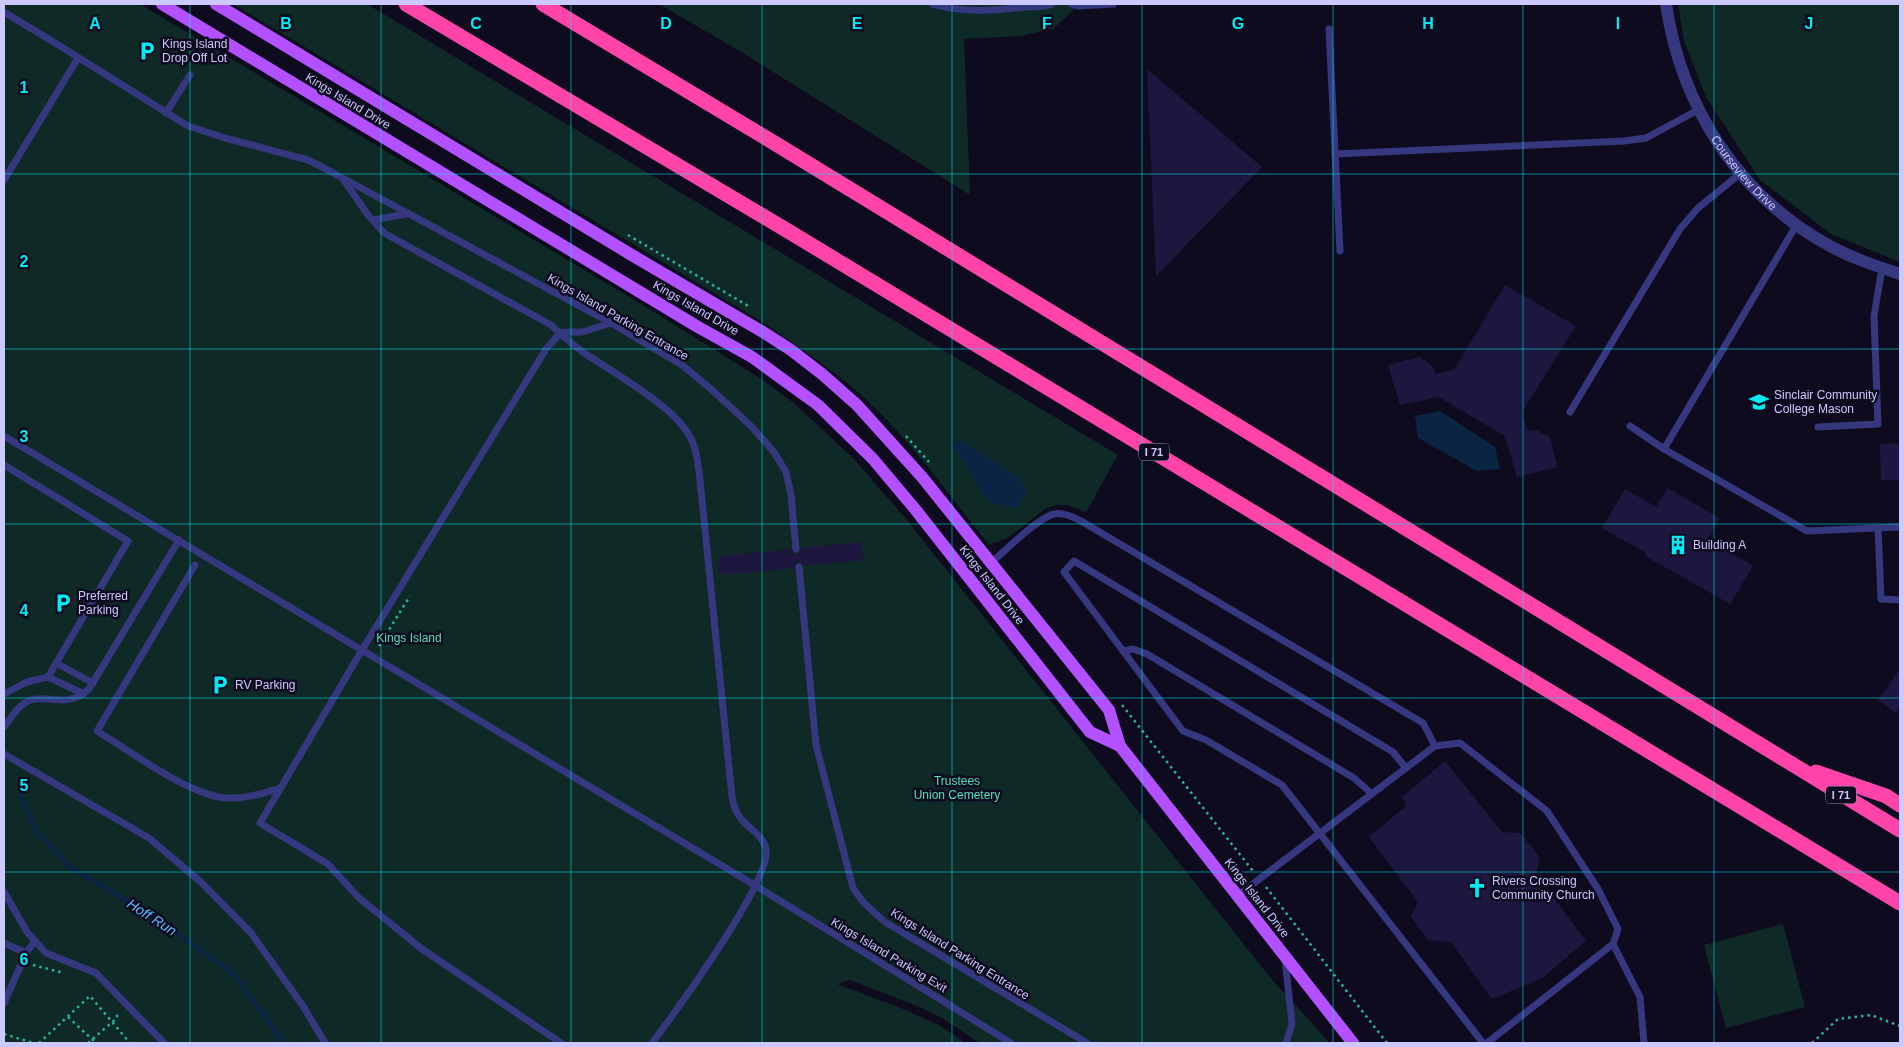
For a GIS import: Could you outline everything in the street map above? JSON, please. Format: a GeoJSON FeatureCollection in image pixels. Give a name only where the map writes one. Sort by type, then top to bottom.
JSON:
{"type":"FeatureCollection","features":[{"type":"Feature","properties":{"kind":"highway","name":"I 71"},"geometry":{"type":"LineString","coordinates":[[406,4],[805,241],[1900,903]]}},
{"type":"Feature","properties":{"kind":"highway","name":"I 71"},"geometry":{"type":"LineString","coordinates":[[543,4],[793,154],[1782,760],[1900,830]]}},
{"type":"Feature","properties":{"kind":"highway"},"geometry":{"type":"LineString","coordinates":[[1782,760],[1886,796],[1900,805]]}},
{"type":"Feature","properties":{"kind":"main road","name":"Kings Island Drive"},"geometry":{"type":"LineString","coordinates":[[162,4],[698,327],[752,357],[818,405],[868,453],[885,473],[1090,732],[1120,746]]}},
{"type":"Feature","properties":{"kind":"main road","name":"Kings Island Drive"},"geometry":{"type":"LineString","coordinates":[[216,4],[790,350],[822,374],[876,425],[922,477],[992,562],[1108,710],[1120,746],[1353,1043]]}},
{"type":"Feature","properties":{"kind":"street","name":"Courseview Drive"},"geometry":{"type":"LineString","coordinates":[[1666,4],[1669,26],[1680,70],[1698,110],[1722,149],[1742,173],[1774,207],[1830,246],[1900,274]]}},
{"type":"Feature","properties":{"kind":"lane"},"geometry":{"type":"LineString","coordinates":[[932,4],[946,8],[971,10],[997,10],[1052,4]]}},
{"type":"Feature","properties":{"kind":"lane"},"geometry":{"type":"LineString","coordinates":[[1071,4],[1078,6],[1113,4]]}},
{"type":"Feature","properties":{"kind":"lane","name":"Kings Island Parking Entrance"},"geometry":{"type":"LineString","coordinates":[[5,16],[78,58],[188,126],[308,160],[611,323],[682,365],[737,413],[774,452],[786,472],[791,495],[796,548]]}},
{"type":"Feature","properties":{"kind":"lane"},"geometry":{"type":"LineString","coordinates":[[1329,29],[1340,251]]}},
{"type":"Feature","properties":{"kind":"lane"},"geometry":{"type":"LineString","coordinates":[[4,180],[78,58]]}},
{"type":"Feature","properties":{"kind":"lane"},"geometry":{"type":"LineString","coordinates":[[166,113],[190,75]]}},
{"type":"Feature","properties":{"kind":"lane"},"geometry":{"type":"LineString","coordinates":[[1336,154],[1624,141],[1646,138],[1698,110]]}},
{"type":"Feature","properties":{"kind":"lane"},"geometry":{"type":"LineString","coordinates":[[1570,412],[1680,229],[1698,208],[1742,173]]}},
{"type":"Feature","properties":{"kind":"lane"},"geometry":{"type":"LineString","coordinates":[[344,179],[384,234],[544,320],[582,351],[657,402],[689,434],[694,446],[700,480],[732,797],[738,815],[760,835],[764,842],[767,860],[756,886],[696,984],[652,1043]]}},
{"type":"Feature","properties":{"kind":"lane"},"geometry":{"type":"LineString","coordinates":[[373,220],[406,214]]}},
{"type":"Feature","properties":{"kind":"lane"},"geometry":{"type":"LineString","coordinates":[[1664,449],[1798,224]]}},
{"type":"Feature","properties":{"kind":"lane"},"geometry":{"type":"LineString","coordinates":[[1818,427],[1878,424],[1874,316],[1882,268]]}},
{"type":"Feature","properties":{"kind":"lane"},"geometry":{"type":"LineString","coordinates":[[562,1043],[415,944],[359,898],[328,864],[260,823],[362,650],[546,349],[560,333],[582,332],[611,323]]}},
{"type":"Feature","properties":{"kind":"lane"},"geometry":{"type":"LineString","coordinates":[[1630,426],[1664,449],[1807,531],[1900,527]]}},
{"type":"Feature","properties":{"kind":"lane","name":"Kings Island Parking Exit"},"geometry":{"type":"LineString","coordinates":[[4,436],[756,886],[1011,1043]]}},
{"type":"Feature","properties":{"kind":"lane"},"geometry":{"type":"LineString","coordinates":[[4,465],[128,541],[48,677]]}},
{"type":"Feature","properties":{"kind":"lane"},"geometry":{"type":"LineString","coordinates":[[992,562],[1040,522],[1055,514],[1067,515],[1081,520],[1423,723],[1435,746]]}},
{"type":"Feature","properties":{"kind":"lane"},"geometry":{"type":"LineString","coordinates":[[1878,528],[1881,599],[1900,600]]}},
{"type":"Feature","properties":{"kind":"lane"},"geometry":{"type":"LineString","coordinates":[[4,727],[20,707],[28,702],[70,700],[84,694],[93,683],[178,540]]}},
{"type":"Feature","properties":{"kind":"lane"},"geometry":{"type":"LineString","coordinates":[[1237,896],[1319,834],[1372,794],[1435,746],[1460,743],[1547,811],[1598,889],[1618,929],[1614,944],[1485,1043],[1319,834],[1282,785],[1206,740],[1183,731],[1064,572],[1074,561],[1393,752],[1406,768]]}},
{"type":"Feature","properties":{"kind":"lane"},"geometry":{"type":"LineString","coordinates":[[195,565],[97,731],[180,783],[211,796],[228,798],[249,797],[281,788]]}},
{"type":"Feature","properties":{"kind":"lane","name":"Kings Island Parking Entrance"},"geometry":{"type":"LineString","coordinates":[[799,567],[816,745],[853,888],[864,903],[885,922],[1086,1043]]}},
{"type":"Feature","properties":{"kind":"lane"},"geometry":{"type":"LineString","coordinates":[[1123,651],[1133,649],[1147,654],[1354,778],[1372,794]]}},
{"type":"Feature","properties":{"kind":"lane"},"geometry":{"type":"LineString","coordinates":[[56,663],[93,683]]}},
{"type":"Feature","properties":{"kind":"lane"},"geometry":{"type":"LineString","coordinates":[[4,694],[26,682],[48,677],[84,694]]}},
{"type":"Feature","properties":{"kind":"lane"},"geometry":{"type":"LineString","coordinates":[[4,754],[149,838],[202,883],[251,933],[303,1006],[325,1043]]}},
{"type":"Feature","properties":{"kind":"lane"},"geometry":{"type":"LineString","coordinates":[[4,892],[27,932],[46,953],[96,973],[164,1043]]}},
{"type":"Feature","properties":{"kind":"lane"},"geometry":{"type":"LineString","coordinates":[[4,1003],[26,953],[35,941]]}},
{"type":"Feature","properties":{"kind":"lane"},"geometry":{"type":"LineString","coordinates":[[4,943],[26,953]]}},
{"type":"Feature","properties":{"kind":"lane"},"geometry":{"type":"LineString","coordinates":[[1614,944],[1640,997],[1644,1043]]}},
{"type":"Feature","properties":{"kind":"lane"},"geometry":{"type":"LineString","coordinates":[[1284,956],[1292,1024],[1286,1043]]}},
{"type":"Feature","properties":{"kind":"path"},"geometry":{"type":"LineString","coordinates":[[1276,900],[1387,1043]]}},
{"type":"Feature","properties":{"kind":"path"},"geometry":{"type":"LineString","coordinates":[[22,962],[66,974]]}},
{"type":"Feature","properties":{"kind":"path"},"geometry":{"type":"LineString","coordinates":[[38,1043],[90,996],[130,1043]]}},
{"type":"Feature","properties":{"kind":"path"},"geometry":{"type":"LineString","coordinates":[[88,1043],[117,1018],[118,1013],[115,1008]]}},
{"type":"Feature","properties":{"kind":"path"},"geometry":{"type":"LineString","coordinates":[[1812,1043],[1838,1019],[1871,1015],[1900,1026]]}},
{"type":"Feature","properties":{"kind":"path"},"geometry":{"type":"LineString","coordinates":[[68,1017],[96,1043]]}},
{"type":"Feature","properties":{"kind":"path"},"geometry":{"type":"LineString","coordinates":[[4,1034],[33,1043]]}},
{"type":"Feature","properties":{"kind":"green space","name":"Kings Island"},"geometry":{"type":"Polygon","coordinates":[[[4,4],[140,4],[646,307],[760,378],[795,404],[854,459],[906,519],[1273,981],[1329,1043],[980,1043],[942,1018],[917,1006],[850,980],[837,984],[901,1008],[941,1026],[965,1043],[4,1043],[4,4]]]}},
{"type":"Feature","properties":{"kind":"green space"},"geometry":{"type":"Polygon","coordinates":[[[233,4],[367,4],[1118,455],[1086,512],[1068,505],[1046,508],[1009,537],[989,545],[894,427],[866,399],[809,354],[764,323],[233,4]]]}},
{"type":"Feature","properties":{"kind":"green space"},"geometry":{"type":"Polygon","coordinates":[[[659,4],[1113,4],[1078,6],[1054,28],[1021,36],[964,39],[970,195],[743,53],[659,4]]]}},
{"type":"Feature","properties":{"kind":"green space"},"geometry":{"type":"Polygon","coordinates":[[[1678,4],[1900,4],[1900,262],[1831,234],[1760,180],[1706,97],[1684,41],[1678,4]]]}},
{"type":"Feature","properties":{"kind":"green space"},"geometry":{"type":"Polygon","coordinates":[[[1783,924],[1805,1007],[1726,1028],[1704,945],[1783,924]]]}},
{"type":"Feature","properties":{"kind":"water"},"geometry":{"type":"Polygon","coordinates":[[[1440,411],[1495,447],[1500,469],[1477,471],[1418,438],[1415,416],[1440,411]]]}},
{"type":"Feature","properties":{"kind":"water"},"geometry":{"type":"Polygon","coordinates":[[[960,440],[1019,478],[1027,490],[1018,508],[988,502],[952,444],[960,440]]]}},
{"type":"Feature","properties":{"kind":"building"},"geometry":{"type":"Polygon","coordinates":[[[1147,69],[1262,167],[1156,276],[1147,69]]]}},
{"type":"Feature","properties":{"kind":"building"},"geometry":{"type":"Polygon","coordinates":[[[1505,285],[1576,326],[1522,412],[1528,431],[1536,430],[1550,437],[1557,467],[1517,477],[1505,436],[1439,397],[1400,405],[1388,365],[1420,357],[1432,366],[1435,374],[1454,370],[1505,285]]]}},
{"type":"Feature","properties":{"kind":"building"},"geometry":{"type":"Polygon","coordinates":[[[1900,443],[1900,480],[1881,480],[1880,444],[1900,443]]]}},
{"type":"Feature","properties":{"kind":"building","name":"Building A"},"geometry":{"type":"Polygon","coordinates":[[[1668,488],[1719,518],[1708,539],[1753,566],[1730,604],[1645,556],[1646,553],[1602,528],[1625,489],[1656,507],[1668,488]]]}},
{"type":"Feature","properties":{"kind":"building"},"geometry":{"type":"Polygon","coordinates":[[[862,542],[863,560],[804,566],[799,562],[796,563],[794,568],[724,575],[719,573],[718,558],[722,556],[791,549],[793,554],[797,554],[801,552],[801,548],[862,542]]]}},
{"type":"Feature","properties":{"kind":"building"},"geometry":{"type":"Polygon","coordinates":[[[1900,669],[1900,706],[1896,713],[1878,700],[1900,669]]]}},
{"type":"Feature","properties":{"kind":"building","name":"Rivers Crossing Community Church"},"geometry":{"type":"Polygon","coordinates":[[[1445,761],[1502,832],[1520,833],[1540,857],[1536,874],[1586,941],[1542,978],[1492,999],[1451,942],[1428,940],[1411,917],[1418,902],[1369,837],[1406,806],[1402,797],[1445,761]]]}},
{"type":"Feature","properties":{"kind":"waterway","name":"Hoff Run"},"geometry":{"type":"LineString","coordinates":[[21,795],[35,830],[70,867],[152,915],[234,974],[284,1043]]}},
{"type":"Feature","properties":{"kind":"place","name":"Kings Island Drop Off Lot"},"geometry":{"type":"Point","coordinates":[147,51]}},
{"type":"Feature","properties":{"kind":"place","name":"Sinclair Community College Mason"},"geometry":{"type":"Point","coordinates":[1759,402]}},
{"type":"Feature","properties":{"kind":"place","name":"Building A"},"geometry":{"type":"Point","coordinates":[1678,545]}},
{"type":"Feature","properties":{"kind":"place","name":"Preferred Parking"},"geometry":{"type":"Point","coordinates":[63,603]}},
{"type":"Feature","properties":{"kind":"place","name":"RV Parking"},"geometry":{"type":"Point","coordinates":[220,685]}},
{"type":"Feature","properties":{"kind":"place","name":"Rivers Crossing Community Church"},"geometry":{"type":"Point","coordinates":[1477,888]}},
{"type":"Feature","properties":{"kind":"park label","name":"Trustees Union Cemetery"},"geometry":{"type":"Point","coordinates":[957,788]}}]}
